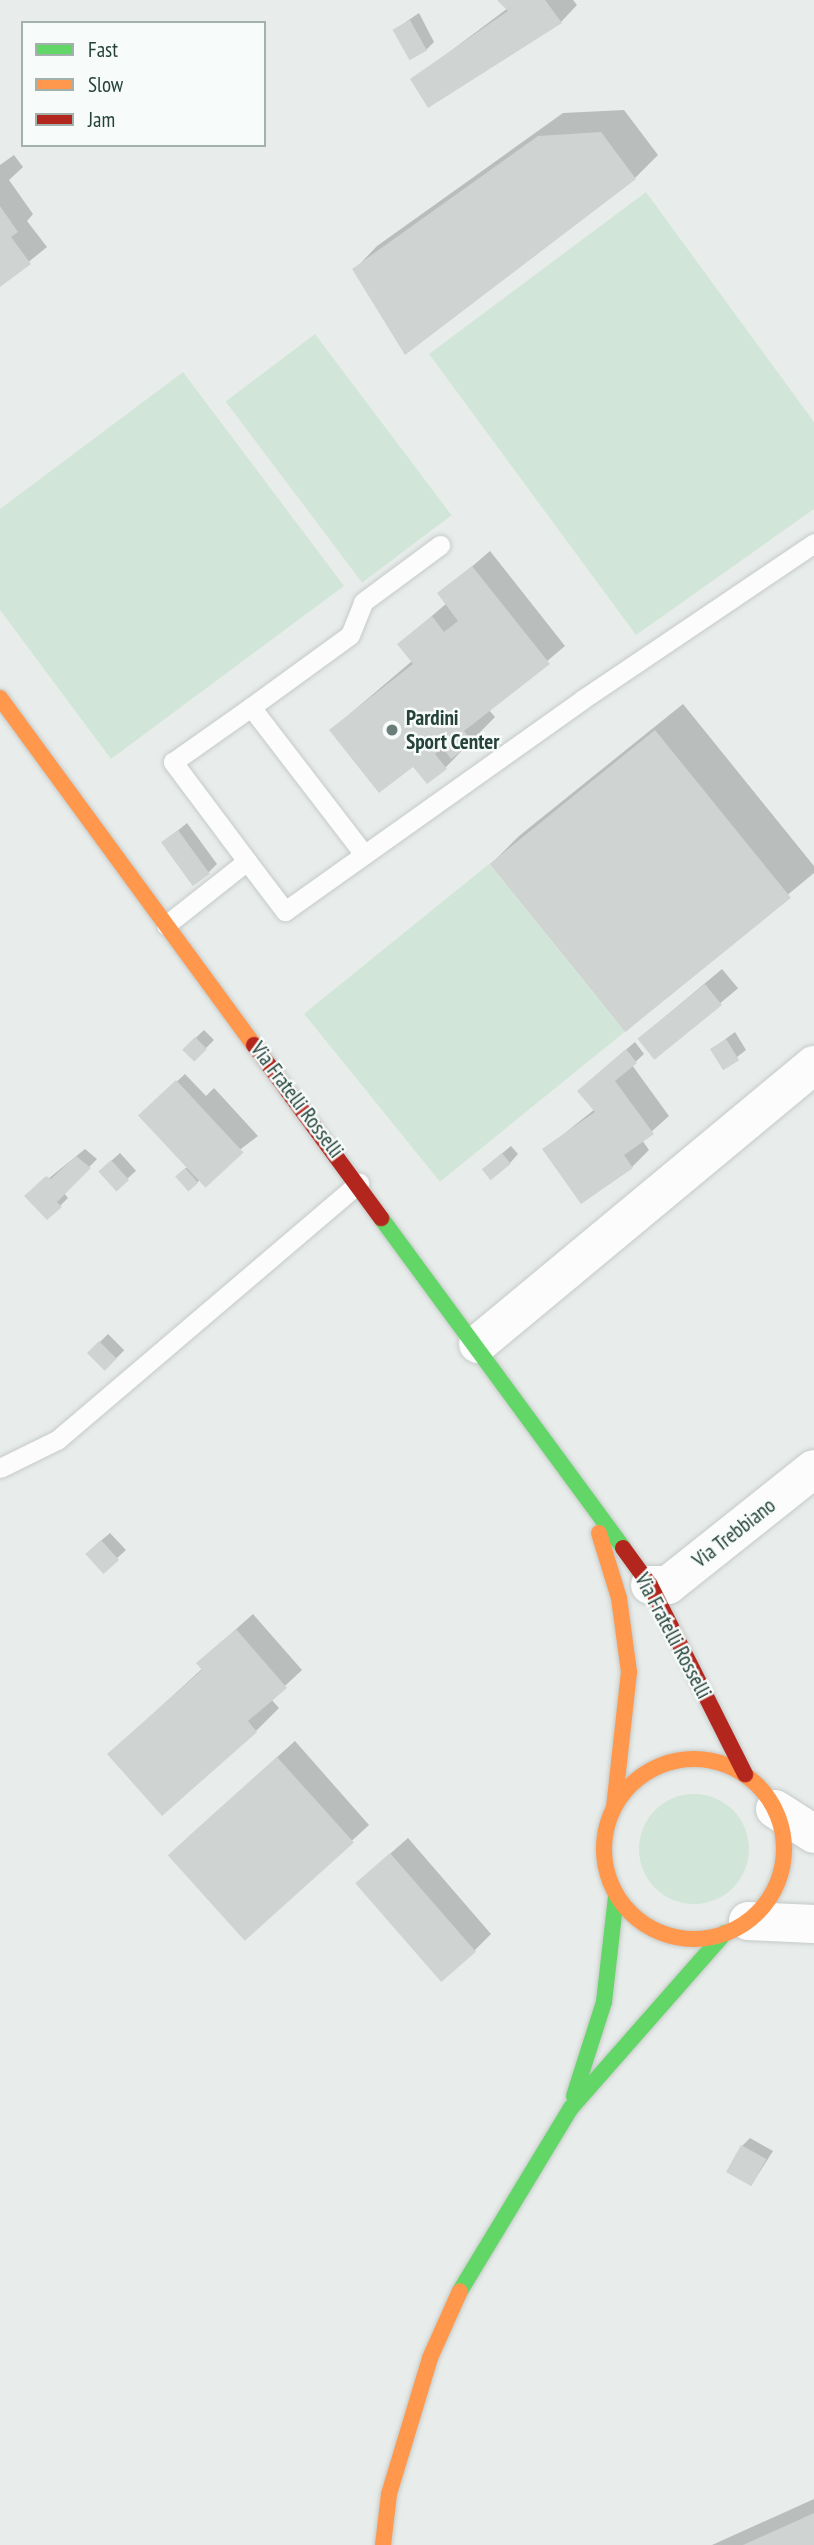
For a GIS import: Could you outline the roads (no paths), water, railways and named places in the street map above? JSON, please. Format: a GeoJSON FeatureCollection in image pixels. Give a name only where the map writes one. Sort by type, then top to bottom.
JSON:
{"type":"FeatureCollection","features":[{"type":"Feature","properties":{"kind":"street","name":"Via Fratelli Rosselli"},"geometry":{"type":"LineString","coordinates":[[0,698],[478,1344],[650,1585],[745,1774]]}},
{"type":"Feature","properties":{"kind":"street"},"geometry":{"type":"LineString","coordinates":[[478,1344],[814,1065]]}},
{"type":"Feature","properties":{"kind":"street","name":"Via Trebbiano"},"geometry":{"type":"LineString","coordinates":[[650,1585],[668,1585],[814,1469]]}},
{"type":"Feature","properties":{"kind":"street","name":"Via Fratelli Rosselli"},"geometry":{"type":"LineString","coordinates":[[590,1504],[619,1598],[629,1672],[614,1807]]}},
{"type":"Feature","properties":{"kind":"street"},"geometry":{"type":"LineString","coordinates":[[814,1834],[775,1810],[745,1774],[718,1761],[687,1759],[658,1766],[632,1782],[614,1807],[604,1836],[605,1867],[616,1896],[637,1919],[664,1934],[695,1939],[736,1927],[814,1924]]}},
{"type":"Feature","properties":{"kind":"street"},"geometry":{"type":"LineString","coordinates":[[383,2545],[390,2494],[430,2358],[461,2289],[570,2108],[736,1927],[766,1904],[778,1882],[784,1858],[775,1810]]}},
{"type":"Feature","properties":{"kind":"street"},"geometry":{"type":"LineString","coordinates":[[570,2108],[604,2002],[616,1896]]}},
{"type":"Feature","properties":{"kind":"lane"},"geometry":{"type":"LineString","coordinates":[[440,545],[363,603],[350,635],[173,762],[285,911],[814,543]]}},
{"type":"Feature","properties":{"kind":"lane"},"geometry":{"type":"LineString","coordinates":[[251,707],[364,854]]}},
{"type":"Feature","properties":{"kind":"lane"},"geometry":{"type":"LineString","coordinates":[[166,925],[247,861]]}},
{"type":"Feature","properties":{"kind":"lane"},"geometry":{"type":"LineString","coordinates":[[0,1468],[57,1440],[359,1183]]}},
{"type":"Feature","properties":{"kind":"place","name":"Pardini Sport Center"},"geometry":{"type":"Point","coordinates":[392,730]}}]}
